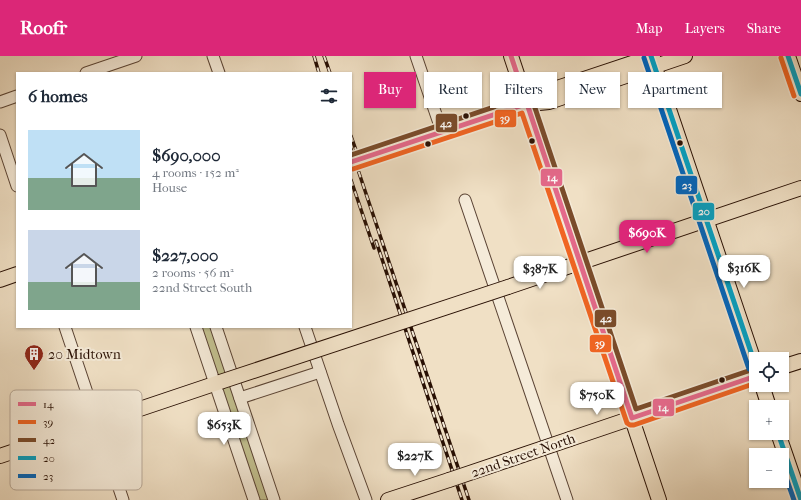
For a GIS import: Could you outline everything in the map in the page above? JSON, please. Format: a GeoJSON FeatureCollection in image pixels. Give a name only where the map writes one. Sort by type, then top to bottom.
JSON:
{"type":"FeatureCollection","features":[{"type":"Feature","properties":{"kind":"main road"},"geometry":{"type":"LineString","coordinates":[[511,56],[516,72]]}},
{"type":"Feature","properties":{"kind":"main road"},"geometry":{"type":"LineString","coordinates":[[557,99],[652,59],[685,56]]}},
{"type":"Feature","properties":{"kind":"main road"},"geometry":{"type":"LineString","coordinates":[[788,56],[801,94]]}},
{"type":"Feature","properties":{"kind":"main road"},"geometry":{"type":"LineString","coordinates":[[652,59],[751,352]]}},
{"type":"Feature","properties":{"kind":"main road"},"geometry":{"type":"LineString","coordinates":[[391,149],[514,108]]}},
{"type":"Feature","properties":{"kind":"main road"},"geometry":{"type":"LineString","coordinates":[[527,108],[659,500]]}},
{"type":"Feature","properties":{"kind":"main road"},"geometry":{"type":"LineString","coordinates":[[142,408],[801,188]]}},
{"type":"Feature","properties":{"kind":"main road"},"geometry":{"type":"LineString","coordinates":[[0,280],[16,274]]}},
{"type":"Feature","properties":{"kind":"main road"},"geometry":{"type":"LineString","coordinates":[[789,365],[801,361]]}},
{"type":"Feature","properties":{"kind":"main road","name":"22nd Street North"},"geometry":{"type":"LineString","coordinates":[[388,500],[749,378]]}},
{"type":"Feature","properties":{"kind":"main road"},"geometry":{"type":"LineString","coordinates":[[780,440],[800,500]]}},
{"type":"Feature","properties":{"kind":"main road"},"geometry":{"type":"LineString","coordinates":[[0,456],[10,453]]}},
{"type":"Feature","properties":{"kind":"street"},"geometry":{"type":"LineString","coordinates":[[90,72],[118,64],[136,56]]}},
{"type":"Feature","properties":{"kind":"street"},"geometry":{"type":"LineString","coordinates":[[214,56],[219,72]]}},
{"type":"Feature","properties":{"kind":"street"},"geometry":{"type":"LineString","coordinates":[[416,56],[442,132]]}},
{"type":"Feature","properties":{"kind":"street"},"geometry":{"type":"LineString","coordinates":[[0,102],[16,96]]}},
{"type":"Feature","properties":{"kind":"street"},"geometry":{"type":"LineString","coordinates":[[0,135],[16,183]]}},
{"type":"Feature","properties":{"kind":"street"},"geometry":{"type":"LineString","coordinates":[[465,200],[567,500]]}},
{"type":"Feature","properties":{"kind":"street"},"geometry":{"type":"LineString","coordinates":[[65,328],[86,390]]}},
{"type":"Feature","properties":{"kind":"street"},"geometry":{"type":"LineString","coordinates":[[196,328],[218,383],[254,500]]}},
{"type":"Feature","properties":{"kind":"street"},"geometry":{"type":"LineString","coordinates":[[216,328],[274,500]]}},
{"type":"Feature","properties":{"kind":"street"},"geometry":{"type":"LineString","coordinates":[[305,328],[366,500]]}},
{"type":"Feature","properties":{"kind":"street"},"geometry":{"type":"LineString","coordinates":[[240,398],[320,372]]}},
{"type":"Feature","properties":{"kind":"street"},"geometry":{"type":"LineString","coordinates":[[120,490],[123,500]]}},
{"type":"Feature","properties":{"kind":"shaded area"},"geometry":{"type":"Polygon","coordinates":[[[201,328],[212,328],[270,500],[259,500],[201,328]]]}},
{"type":"Feature","properties":{"kind":"tunnel"},"geometry":{"type":"LineString","coordinates":[[352,162],[391,149]]}},
{"type":"Feature","properties":{"kind":"railway"},"geometry":{"type":"LineString","coordinates":[[314,56],[319,72]]}},
{"type":"Feature","properties":{"kind":"railway"},"geometry":{"type":"LineString","coordinates":[[324,56],[330,72]]}},
{"type":"Feature","properties":{"kind":"railway"},"geometry":{"type":"LineString","coordinates":[[352,139],[357,153]]}},
{"type":"Feature","properties":{"kind":"railway"},"geometry":{"type":"LineString","coordinates":[[352,152],[469,500]]}},
{"type":"Feature","properties":{"kind":"railway"},"geometry":{"type":"LineString","coordinates":[[352,183],[374,248]]}},
{"type":"Feature","properties":{"kind":"railway"},"geometry":{"type":"LineString","coordinates":[[376,241],[462,500]]}},
{"type":"Feature","properties":{"kind":"transit line","name":"14"},"geometry":{"type":"LineString","coordinates":[[511,56],[632,418],[749,378]]}},
{"type":"Feature","properties":{"kind":"transit line","name":"20"},"geometry":{"type":"LineString","coordinates":[[651,56],[751,352]]}},
{"type":"Feature","properties":{"kind":"transit line","name":"20"},"geometry":{"type":"LineString","coordinates":[[788,56],[801,94]]}},
{"type":"Feature","properties":{"kind":"transit line","name":"23"},"geometry":{"type":"LineString","coordinates":[[644,58],[749,369]]}},
{"type":"Feature","properties":{"kind":"transit line","name":"39"},"geometry":{"type":"LineString","coordinates":[[781,58],[794,96]]}},
{"type":"Feature","properties":{"kind":"transit line","name":"42"},"geometry":{"type":"LineString","coordinates":[[352,155],[524,97],[529,98],[533,102],[636,409],[749,371]]}},
{"type":"Feature","properties":{"kind":"transit line","name":"14"},"geometry":{"type":"LineString","coordinates":[[352,162],[514,108]]}},
{"type":"Feature","properties":{"kind":"transit line","name":"39"},"geometry":{"type":"LineString","coordinates":[[353,169],[522,113],[627,423],[634,425],[749,385]]}},
{"type":"Feature","properties":{"kind":"transit line","name":"20"},"geometry":{"type":"LineString","coordinates":[[780,440],[801,500]]}},
{"type":"Feature","properties":{"kind":"transit line","name":"23"},"geometry":{"type":"LineString","coordinates":[[789,486],[794,500]]}},
{"type":"Feature","properties":{"kind":"place","name":"20 Midtown"},"geometry":{"type":"Point","coordinates":[34,371]}}]}
